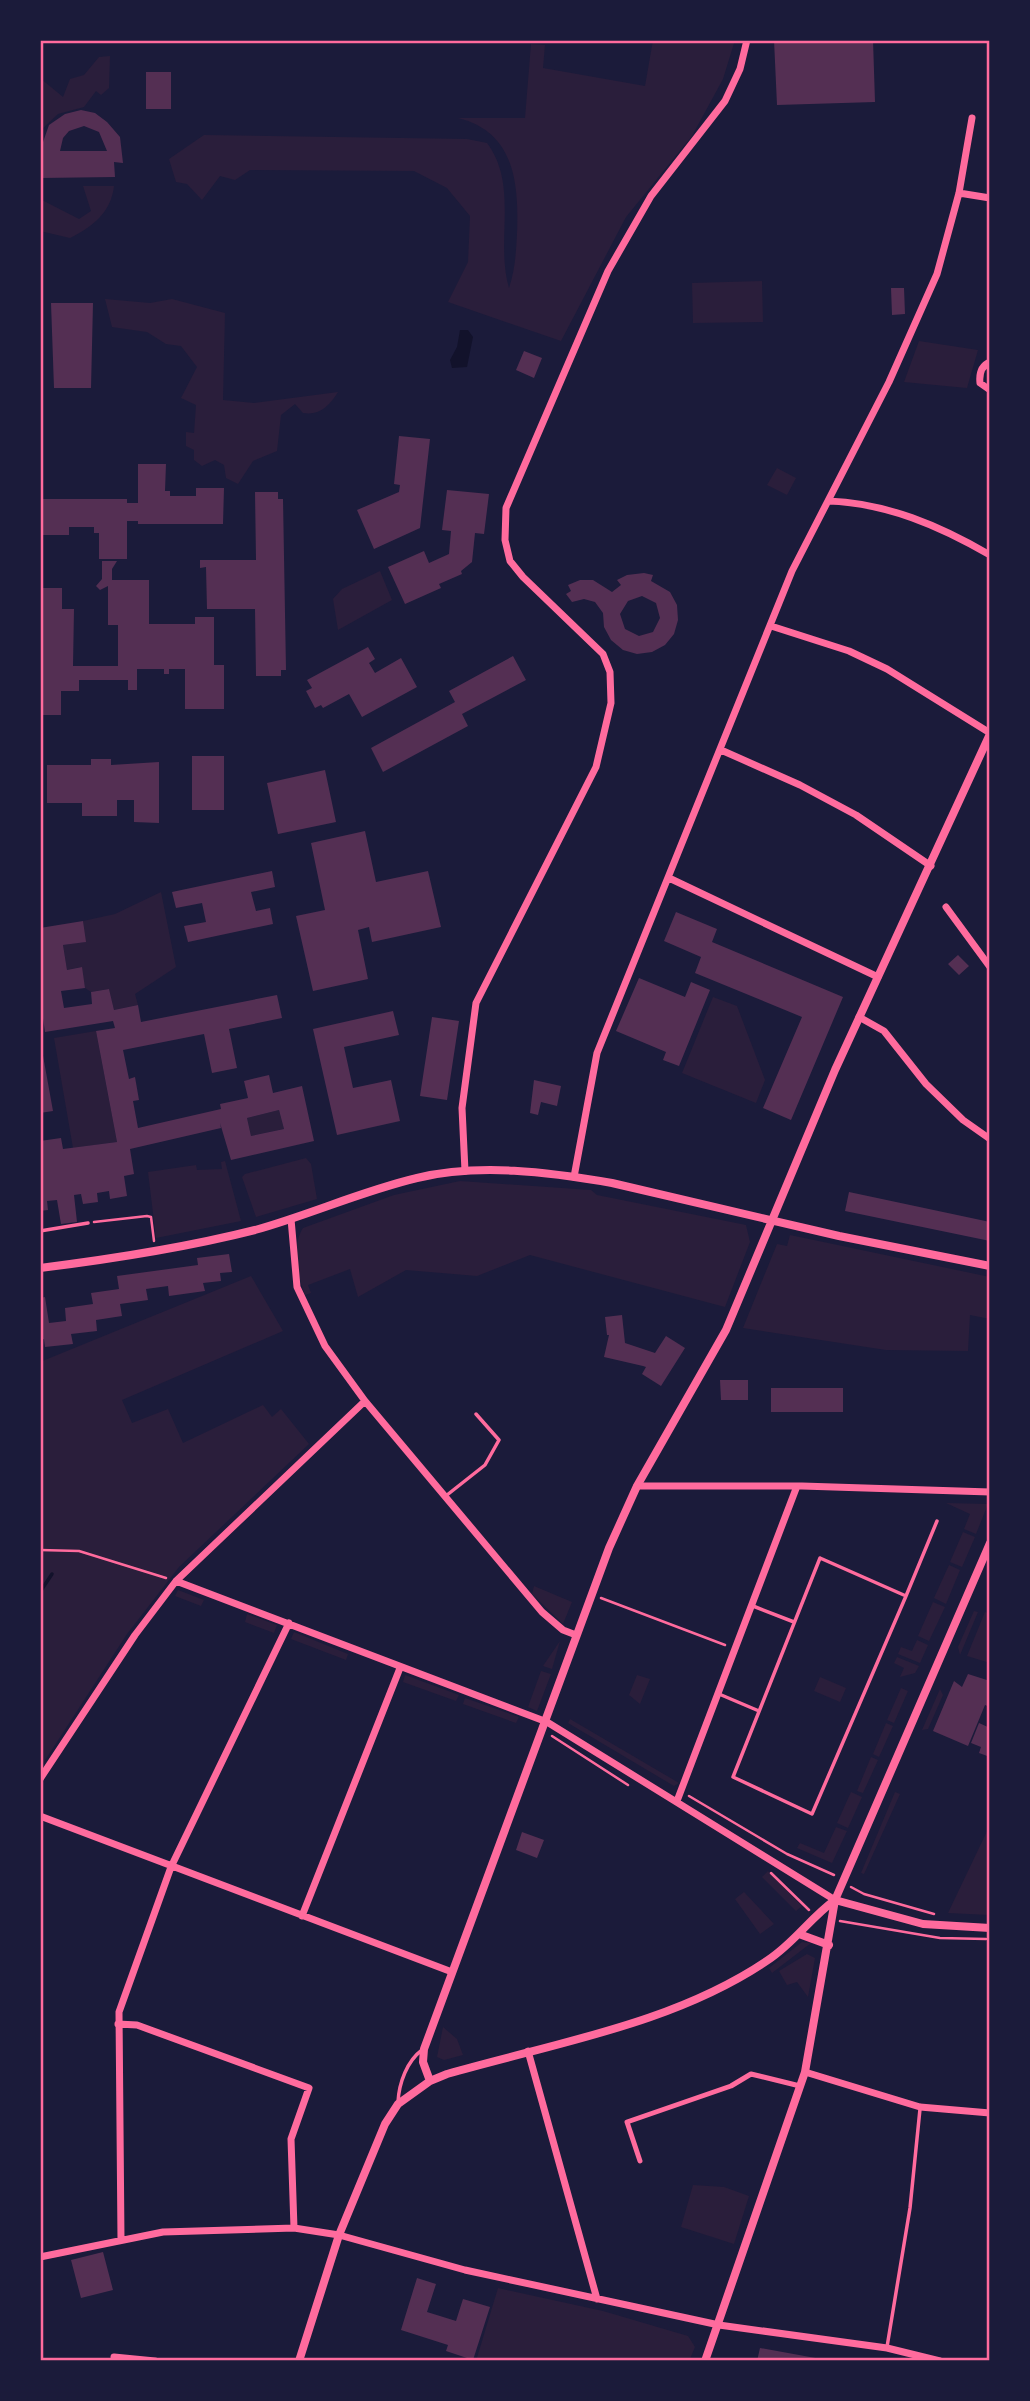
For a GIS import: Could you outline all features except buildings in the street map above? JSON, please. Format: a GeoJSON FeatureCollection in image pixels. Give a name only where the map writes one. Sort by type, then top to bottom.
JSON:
{"type":"FeatureCollection","features":[{"type":"Feature","properties":{"kind":"street"},"geometry":{"type":"LineString","coordinates":[[465,1171],[462,1108],[476,1003],[596,767],[611,703],[610,672],[603,654],[523,578],[510,561],[505,541],[506,509],[608,271],[651,196],[725,101],[740,69],[747,40]]}},
{"type":"Feature","properties":{"kind":"street"},"geometry":{"type":"LineString","coordinates":[[574,1177],[597,1053],[792,571],[889,382],[937,274],[960,193],[972,118]]}},
{"type":"Feature","properties":{"kind":"street"},"geometry":{"type":"LineString","coordinates":[[960,193],[990,198]]}},
{"type":"Feature","properties":{"kind":"street"},"geometry":{"type":"LineString","coordinates":[[990,362],[979,375],[980,383],[990,390]]}},
{"type":"Feature","properties":{"kind":"street"},"geometry":{"type":"LineString","coordinates":[[828,501],[872,506],[910,517],[946,530],[990,555]]}},
{"type":"Feature","properties":{"kind":"street"},"geometry":{"type":"LineString","coordinates":[[430,2081],[423,2062],[424,2049],[547,1722],[591,1594],[638,1486],[726,1330],[859,1017],[931,866],[990,733],[887,669],[849,651],[771,626]]}},
{"type":"Feature","properties":{"kind":"street"},"geometry":{"type":"LineString","coordinates":[[721,750],[788,779],[856,815],[931,866]]}},
{"type":"Feature","properties":{"kind":"street"},"geometry":{"type":"LineString","coordinates":[[669,878],[878,977]]}},
{"type":"Feature","properties":{"kind":"street"},"geometry":{"type":"LineString","coordinates":[[946,907],[990,967]]}},
{"type":"Feature","properties":{"kind":"street"},"geometry":{"type":"LineString","coordinates":[[859,1017],[884,1031],[926,1084],[963,1120],[990,1139]]}},
{"type":"Feature","properties":{"kind":"street"},"geometry":{"type":"LineString","coordinates":[[40,1268],[155,1251],[291,1219],[409,1180],[465,1171],[574,1177],[773,1222],[990,1266]]}},
{"type":"Feature","properties":{"kind":"street"},"geometry":{"type":"LineString","coordinates":[[291,1219],[294,1274],[300,1294],[326,1346],[365,1401],[447,1495],[542,1612],[563,1630],[576,1635]]}},
{"type":"Feature","properties":{"kind":"street"},"geometry":{"type":"LineString","coordinates":[[40,1779],[135,1634],[176,1581],[365,1401]]}},
{"type":"Feature","properties":{"kind":"street"},"geometry":{"type":"LineString","coordinates":[[638,1486],[797,1486],[990,1492]]}},
{"type":"Feature","properties":{"kind":"street"},"geometry":{"type":"LineString","coordinates":[[677,1801],[797,1486]]}},
{"type":"Feature","properties":{"kind":"street"},"geometry":{"type":"LineString","coordinates":[[705,2361],[805,2072],[835,1900],[990,1543]]}},
{"type":"Feature","properties":{"kind":"street"},"geometry":{"type":"LineString","coordinates":[[176,1581],[547,1722],[835,1900],[914,1923],[990,1928]]}},
{"type":"Feature","properties":{"kind":"street"},"geometry":{"type":"LineString","coordinates":[[121,2239],[119,2012],[171,1867],[289,1623]]}},
{"type":"Feature","properties":{"kind":"street"},"geometry":{"type":"LineString","coordinates":[[302,1916],[400,1668]]}},
{"type":"Feature","properties":{"kind":"street"},"geometry":{"type":"LineString","coordinates":[[40,1816],[452,1972]]}},
{"type":"Feature","properties":{"kind":"street"},"geometry":{"type":"LineString","coordinates":[[299,2361],[339,2235],[386,2124],[398,2104],[430,2081],[632,2023],[695,2000],[768,1960],[799,1934],[815,1914],[835,1900]]}},
{"type":"Feature","properties":{"kind":"street"},"geometry":{"type":"LineString","coordinates":[[799,1934],[829,1945]]}},
{"type":"Feature","properties":{"kind":"street"},"geometry":{"type":"LineString","coordinates":[[118,2024],[137,2025],[309,2088],[291,2139],[294,2228]]}},
{"type":"Feature","properties":{"kind":"street"},"geometry":{"type":"LineString","coordinates":[[528,2051],[597,2299]]}},
{"type":"Feature","properties":{"kind":"street"},"geometry":{"type":"LineString","coordinates":[[805,2072],[920,2107],[990,2113]]}},
{"type":"Feature","properties":{"kind":"street"},"geometry":{"type":"LineString","coordinates":[[640,2161],[627,2122],[731,2086],[751,2074],[800,2086]]}},
{"type":"Feature","properties":{"kind":"street"},"geometry":{"type":"LineString","coordinates":[[40,2257],[163,2232],[294,2228],[339,2235],[465,2270],[719,2325],[887,2348],[940,2361]]}},
{"type":"Feature","properties":{"kind":"street"},"geometry":{"type":"LineString","coordinates":[[114,2357],[155,2361]]}},
{"type":"Feature","properties":{"kind":"lane"},"geometry":{"type":"LineString","coordinates":[[40,1231],[88,1223]]}},
{"type":"Feature","properties":{"kind":"lane"},"geometry":{"type":"LineString","coordinates":[[447,1495],[485,1465],[499,1440],[476,1414]]}},
{"type":"Feature","properties":{"kind":"lane"},"geometry":{"type":"LineString","coordinates":[[906,1596],[820,1558],[733,1777],[812,1814],[906,1596],[937,1521]]}},
{"type":"Feature","properties":{"kind":"lane"},"geometry":{"type":"LineString","coordinates":[[753,1606],[794,1622]]}},
{"type":"Feature","properties":{"kind":"lane"},"geometry":{"type":"LineString","coordinates":[[719,1694],[759,1711]]}},
{"type":"Feature","properties":{"kind":"lane"},"geometry":{"type":"LineString","coordinates":[[398,2104],[399,2090],[413,2057],[424,2049]]}},
{"type":"Feature","properties":{"kind":"lane"},"geometry":{"type":"LineString","coordinates":[[887,2348],[910,2208],[920,2107]]}},
{"type":"Feature","properties":{"kind":"path"},"geometry":{"type":"LineString","coordinates":[[88,1223],[151,1217],[155,1251]]}},
{"type":"Feature","properties":{"kind":"path"},"geometry":{"type":"LineString","coordinates":[[40,1550],[79,1551],[176,1581]]}},
{"type":"Feature","properties":{"kind":"path"},"geometry":{"type":"LineString","coordinates":[[591,1594],[737,1649]]}},
{"type":"Feature","properties":{"kind":"path"},"geometry":{"type":"LineString","coordinates":[[554,1740],[636,1790]]}},
{"type":"Feature","properties":{"kind":"path"},"geometry":{"type":"LineString","coordinates":[[681,1792],[787,1854],[829,1872]]}},
{"type":"Feature","properties":{"kind":"path"},"geometry":{"type":"LineString","coordinates":[[766,1869],[805,1907]]}},
{"type":"Feature","properties":{"kind":"path"},"geometry":{"type":"LineString","coordinates":[[855,1888],[900,1906],[944,1915]]}},
{"type":"Feature","properties":{"kind":"shaded area"},"geometry":{"type":"Polygon","coordinates":[[[653,40],[735,40],[723,79],[692,136],[626,217],[561,341],[448,302],[468,262],[470,216],[447,188],[414,171],[250,170],[235,180],[220,176],[202,200],[187,184],[176,182],[169,159],[204,135],[467,139],[487,143],[497,160],[502,177],[505,270],[509,288],[517,234],[517,197],[510,162],[492,135],[477,125],[458,118],[525,118],[531,44],[545,45],[543,68],[645,86],[653,40]]]}},
{"type":"Feature","properties":{"kind":"shaded area"},"geometry":{"type":"Polygon","coordinates":[[[110,56],[109,88],[101,95],[96,91],[84,107],[58,114],[40,131],[40,78],[63,97],[70,79],[84,75],[99,57],[110,56]]]}},
{"type":"Feature","properties":{"kind":"shaded area"},"geometry":{"type":"Polygon","coordinates":[[[83,186],[114,186],[109,204],[99,218],[70,238],[40,231],[40,199],[79,219],[91,211],[83,186]]]}},
{"type":"Feature","properties":{"kind":"shaded area"},"geometry":{"type":"Polygon","coordinates":[[[762,281],[763,322],[693,323],[692,283],[762,281]]]}},
{"type":"Feature","properties":{"kind":"shaded area"},"geometry":{"type":"Polygon","coordinates":[[[105,299],[150,303],[172,299],[225,313],[223,400],[254,403],[338,392],[328,405],[315,413],[303,413],[295,404],[281,415],[277,451],[253,461],[238,484],[226,478],[224,465],[215,460],[202,466],[194,460],[194,450],[186,446],[186,432],[194,433],[196,405],[181,398],[197,367],[181,346],[166,344],[147,332],[112,327],[105,299]]]}},
{"type":"Feature","properties":{"kind":"shaded area"},"geometry":{"type":"Polygon","coordinates":[[[460,330],[468,330],[473,337],[467,367],[452,368],[450,360],[457,347],[460,330]]]}},
{"type":"Feature","properties":{"kind":"shaded area"},"geometry":{"type":"Polygon","coordinates":[[[919,341],[978,350],[967,388],[904,382],[919,341]]]}},
{"type":"Feature","properties":{"kind":"shaded area"},"geometry":{"type":"Polygon","coordinates":[[[777,468],[796,478],[787,495],[767,485],[777,468]]]}},
{"type":"Feature","properties":{"kind":"shaded area"},"geometry":{"type":"Polygon","coordinates":[[[380,571],[392,600],[338,630],[333,599],[342,589],[380,571]]]}},
{"type":"Feature","properties":{"kind":"shaded area"},"geometry":{"type":"Polygon","coordinates":[[[161,892],[176,967],[135,994],[138,1005],[114,1010],[109,989],[91,992],[85,988],[81,967],[67,970],[63,945],[85,942],[83,921],[115,914],[161,892]]]}},
{"type":"Feature","properties":{"kind":"shaded area"},"geometry":{"type":"Polygon","coordinates":[[[713,997],[737,1006],[765,1080],[756,1103],[682,1073],[713,997]]]}},
{"type":"Feature","properties":{"kind":"shaded area"},"geometry":{"type":"Polygon","coordinates":[[[96,1031],[117,1142],[73,1148],[54,1038],[96,1031]]]}},
{"type":"Feature","properties":{"kind":"shaded area"},"geometry":{"type":"Polygon","coordinates":[[[279,1110],[284,1129],[251,1136],[247,1118],[279,1110]]]}},
{"type":"Feature","properties":{"kind":"shaded area"},"geometry":{"type":"Polygon","coordinates":[[[306,1158],[311,1164],[317,1199],[256,1217],[242,1177],[306,1158]]]}},
{"type":"Feature","properties":{"kind":"shaded area"},"geometry":{"type":"Polygon","coordinates":[[[225,1161],[241,1221],[156,1238],[148,1172],[196,1165],[197,1170],[222,1169],[221,1162],[225,1161]]]}},
{"type":"Feature","properties":{"kind":"shaded area"},"geometry":{"type":"Polygon","coordinates":[[[460,1181],[591,1190],[597,1195],[746,1225],[750,1242],[725,1307],[530,1255],[477,1276],[406,1270],[358,1297],[350,1269],[308,1285],[311,1293],[305,1295],[298,1271],[297,1252],[299,1235],[303,1228],[394,1195],[460,1181]]]}},
{"type":"Feature","properties":{"kind":"shaded area"},"geometry":{"type":"Polygon","coordinates":[[[790,1235],[990,1277],[990,1319],[970,1315],[968,1351],[886,1350],[743,1328],[777,1244],[787,1246],[790,1235]]]}},
{"type":"Feature","properties":{"kind":"shaded area"},"geometry":{"type":"Polygon","coordinates":[[[251,1276],[283,1331],[122,1400],[132,1423],[168,1409],[183,1443],[263,1405],[272,1417],[281,1409],[309,1444],[179,1567],[127,1634],[40,1768],[40,1362],[251,1276]]]}},
{"type":"Feature","properties":{"kind":"shaded area"},"geometry":{"type":"Polygon","coordinates":[[[946,1503],[988,1504],[976,1534],[964,1529],[970,1514],[946,1503]]]}},
{"type":"Feature","properties":{"kind":"shaded area"},"geometry":{"type":"Polygon","coordinates":[[[963,1532],[975,1537],[962,1567],[950,1562],[963,1532]]]}},
{"type":"Feature","properties":{"kind":"shaded area"},"geometry":{"type":"Polygon","coordinates":[[[949,1565],[960,1570],[946,1604],[934,1598],[949,1565]]]}},
{"type":"Feature","properties":{"kind":"shaded area"},"geometry":{"type":"Polygon","coordinates":[[[534,1586],[572,1602],[563,1624],[532,1594],[534,1586]]]}},
{"type":"Feature","properties":{"kind":"shaded area"},"geometry":{"type":"Polygon","coordinates":[[[178,1590],[204,1600],[201,1606],[175,1596],[178,1590]]]}},
{"type":"Feature","properties":{"kind":"shaded area"},"geometry":{"type":"Polygon","coordinates":[[[933,1602],[945,1607],[929,1641],[918,1636],[933,1602]]]}},
{"type":"Feature","properties":{"kind":"shaded area"},"geometry":{"type":"Polygon","coordinates":[[[974,1611],[978,1612],[960,1655],[958,1647],[974,1611]]]}},
{"type":"Feature","properties":{"kind":"shaded area"},"geometry":{"type":"Polygon","coordinates":[[[985,1612],[990,1614],[990,1663],[967,1656],[985,1612]]]}},
{"type":"Feature","properties":{"kind":"shaded area"},"geometry":{"type":"Polygon","coordinates":[[[247,1614],[277,1625],[274,1633],[245,1622],[247,1614]]]}},
{"type":"Feature","properties":{"kind":"shaded area"},"geometry":{"type":"Polygon","coordinates":[[[294,1632],[348,1654],[346,1660],[291,1639],[294,1632]]]}},
{"type":"Feature","properties":{"kind":"shaded area"},"geometry":{"type":"Polygon","coordinates":[[[917,1640],[928,1645],[920,1663],[898,1654],[901,1647],[912,1651],[917,1640]]]}},
{"type":"Feature","properties":{"kind":"shaded area"},"geometry":{"type":"Polygon","coordinates":[[[560,1641],[552,1669],[543,1666],[560,1641]]]}},
{"type":"Feature","properties":{"kind":"shaded area"},"geometry":{"type":"Polygon","coordinates":[[[897,1657],[919,1666],[915,1673],[900,1677],[904,1668],[894,1663],[897,1657]]]}},
{"type":"Feature","properties":{"kind":"shaded area"},"geometry":{"type":"Polygon","coordinates":[[[541,1671],[551,1674],[537,1711],[528,1707],[541,1671]]]}},
{"type":"Feature","properties":{"kind":"shaded area"},"geometry":{"type":"Polygon","coordinates":[[[405,1675],[459,1695],[456,1701],[403,1682],[405,1675]]]}},
{"type":"Feature","properties":{"kind":"shaded area"},"geometry":{"type":"Polygon","coordinates":[[[637,1675],[650,1679],[640,1704],[629,1695],[637,1675]]]}},
{"type":"Feature","properties":{"kind":"shaded area"},"geometry":{"type":"Polygon","coordinates":[[[820,1677],[846,1688],[840,1702],[814,1691],[820,1677]]]}},
{"type":"Feature","properties":{"kind":"shaded area"},"geometry":{"type":"Polygon","coordinates":[[[901,1688],[908,1691],[894,1723],[887,1720],[901,1688]]]}},
{"type":"Feature","properties":{"kind":"shaded area"},"geometry":{"type":"Polygon","coordinates":[[[940,1689],[943,1695],[928,1729],[922,1730],[940,1689]]]}},
{"type":"Feature","properties":{"kind":"shaded area"},"geometry":{"type":"Polygon","coordinates":[[[465,1698],[519,1717],[516,1723],[463,1704],[465,1698]]]}},
{"type":"Feature","properties":{"kind":"shaded area"},"geometry":{"type":"Polygon","coordinates":[[[570,1719],[679,1783],[674,1786],[568,1723],[570,1719]]]}},
{"type":"Feature","properties":{"kind":"shaded area"},"geometry":{"type":"Polygon","coordinates":[[[886,1723],[893,1726],[879,1757],[873,1754],[886,1723]]]}},
{"type":"Feature","properties":{"kind":"shaded area"},"geometry":{"type":"Polygon","coordinates":[[[871,1757],[878,1760],[863,1793],[857,1791],[871,1757]]]}},
{"type":"Feature","properties":{"kind":"shaded area"},"geometry":{"type":"Polygon","coordinates":[[[851,1792],[862,1797],[848,1828],[837,1823],[851,1792]]]}},
{"type":"Feature","properties":{"kind":"shaded area"},"geometry":{"type":"Polygon","coordinates":[[[895,1792],[900,1794],[864,1874],[861,1873],[895,1792]]]}},
{"type":"Feature","properties":{"kind":"shaded area"},"geometry":{"type":"Polygon","coordinates":[[[990,1825],[990,1915],[948,1913],[990,1825]]]}},
{"type":"Feature","properties":{"kind":"shaded area"},"geometry":{"type":"Polygon","coordinates":[[[836,1827],[847,1831],[832,1863],[797,1848],[800,1843],[824,1853],[836,1827]]]}},
{"type":"Feature","properties":{"kind":"shaded area"},"geometry":{"type":"Polygon","coordinates":[[[768,1871],[802,1906],[796,1911],[762,1877],[768,1871]]]}},
{"type":"Feature","properties":{"kind":"shaded area"},"geometry":{"type":"Polygon","coordinates":[[[744,1892],[774,1924],[760,1934],[735,1899],[744,1892]]]}},
{"type":"Feature","properties":{"kind":"shaded area"},"geometry":{"type":"Polygon","coordinates":[[[802,1942],[811,1943],[772,1973],[769,1968],[802,1942]]]}},
{"type":"Feature","properties":{"kind":"shaded area"},"geometry":{"type":"Polygon","coordinates":[[[807,1954],[815,1958],[808,1997],[797,1982],[787,1985],[779,1971],[807,1954]]]}},
{"type":"Feature","properties":{"kind":"shaded area"},"geometry":{"type":"Polygon","coordinates":[[[443,2027],[457,2039],[463,2055],[444,2060],[437,2057],[443,2027]]]}},
{"type":"Feature","properties":{"kind":"shaded area"},"geometry":{"type":"Polygon","coordinates":[[[693,2185],[724,2187],[749,2196],[734,2244],[681,2227],[693,2185]]]}},
{"type":"Feature","properties":{"kind":"shaded area"},"geometry":{"type":"Polygon","coordinates":[[[498,2288],[603,2311],[688,2336],[695,2347],[689,2361],[476,2361],[498,2288]]]}},
{"type":"Feature","properties":{"kind":"waterway"},"geometry":{"type":"LineString","coordinates":[[40,1592],[52,1574]]}}]}
